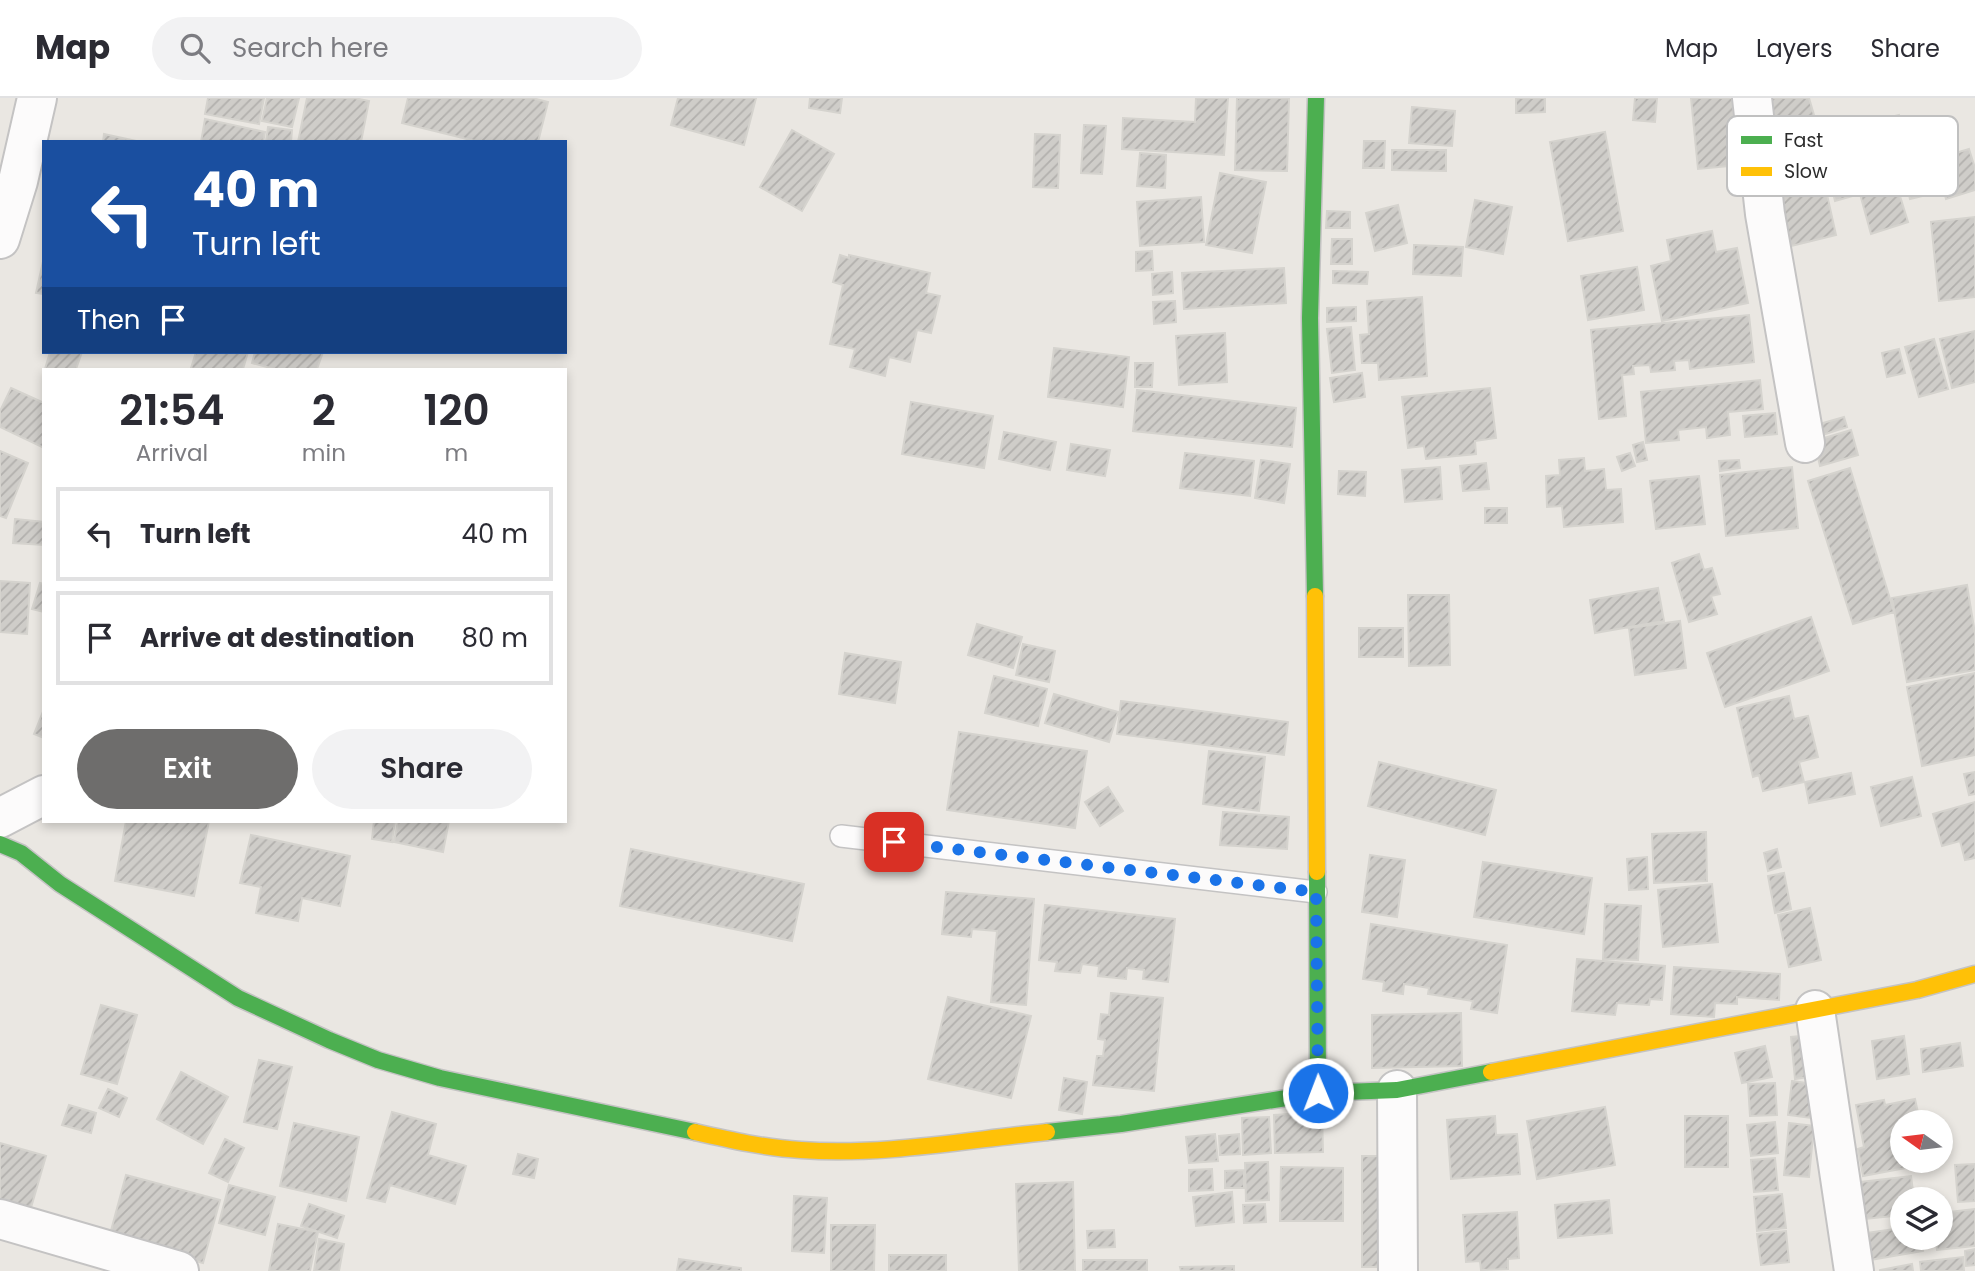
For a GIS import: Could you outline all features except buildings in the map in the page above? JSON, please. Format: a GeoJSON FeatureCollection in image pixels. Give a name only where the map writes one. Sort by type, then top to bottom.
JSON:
{"type":"FeatureCollection","features":[{"type":"Feature","properties":{"kind":"street"},"geometry":{"type":"LineString","coordinates":[[0,239],[18,181],[37,98]]}},
{"type":"Feature","properties":{"kind":"street"},"geometry":{"type":"LineString","coordinates":[[1316,98],[1310,318],[1315,498],[1318,1093]]}},
{"type":"Feature","properties":{"kind":"street"},"geometry":{"type":"LineString","coordinates":[[1752,98],[1754,116]]}},
{"type":"Feature","properties":{"kind":"street"},"geometry":{"type":"LineString","coordinates":[[1763,196],[1805,443]]}},
{"type":"Feature","properties":{"kind":"street"},"geometry":{"type":"LineString","coordinates":[[0,818],[42,796]]}},
{"type":"Feature","properties":{"kind":"street"},"geometry":{"type":"LineString","coordinates":[[0,844],[21,853],[60,884],[239,998],[366,1055],[440,1078],[741,1142],[800,1150],[847,1151],[901,1147],[1121,1124],[1318,1093],[1397,1090],[1917,990],[1975,974]]}},
{"type":"Feature","properties":{"kind":"street"},"geometry":{"type":"LineString","coordinates":[[1815,1010],[1854,1271]]}},
{"type":"Feature","properties":{"kind":"street"},"geometry":{"type":"LineString","coordinates":[[1397,1090],[1398,1271]]}},
{"type":"Feature","properties":{"kind":"street"},"geometry":{"type":"LineString","coordinates":[[0,1219],[179,1271]]}},
{"type":"Feature","properties":{"kind":"lane"},"geometry":{"type":"LineString","coordinates":[[841,836],[1316,892]]}},
{"type":"Feature","properties":{"kind":"traffic: fast"},"geometry":{"type":"LineString","coordinates":[[1315,596],[1310,318],[1316,98]]}},
{"type":"Feature","properties":{"kind":"traffic: fast"},"geometry":{"type":"LineString","coordinates":[[0,844],[21,853],[60,884],[238,998],[329,1040],[378,1060],[440,1078],[695,1132]]}},
{"type":"Feature","properties":{"kind":"traffic: fast"},"geometry":{"type":"LineString","coordinates":[[1317,872],[1318,1093]]}},
{"type":"Feature","properties":{"kind":"traffic: fast"},"geometry":{"type":"LineString","coordinates":[[1047,1132],[1121,1124],[1318,1093],[1397,1090],[1491,1072]]}},
{"type":"Feature","properties":{"kind":"traffic: slow"},"geometry":{"type":"LineString","coordinates":[[1315,596],[1317,872]]}},
{"type":"Feature","properties":{"kind":"traffic: slow"},"geometry":{"type":"LineString","coordinates":[[1491,1072],[1917,990],[1975,974]]}},
{"type":"Feature","properties":{"kind":"traffic: slow"},"geometry":{"type":"LineString","coordinates":[[695,1132],[774,1147],[832,1151],[893,1149],[1047,1132]]}},
{"type":"Feature","properties":{"kind":"route"},"geometry":{"type":"LineString","coordinates":[[894,842],[1316,892],[1318,1093]]}}]}
